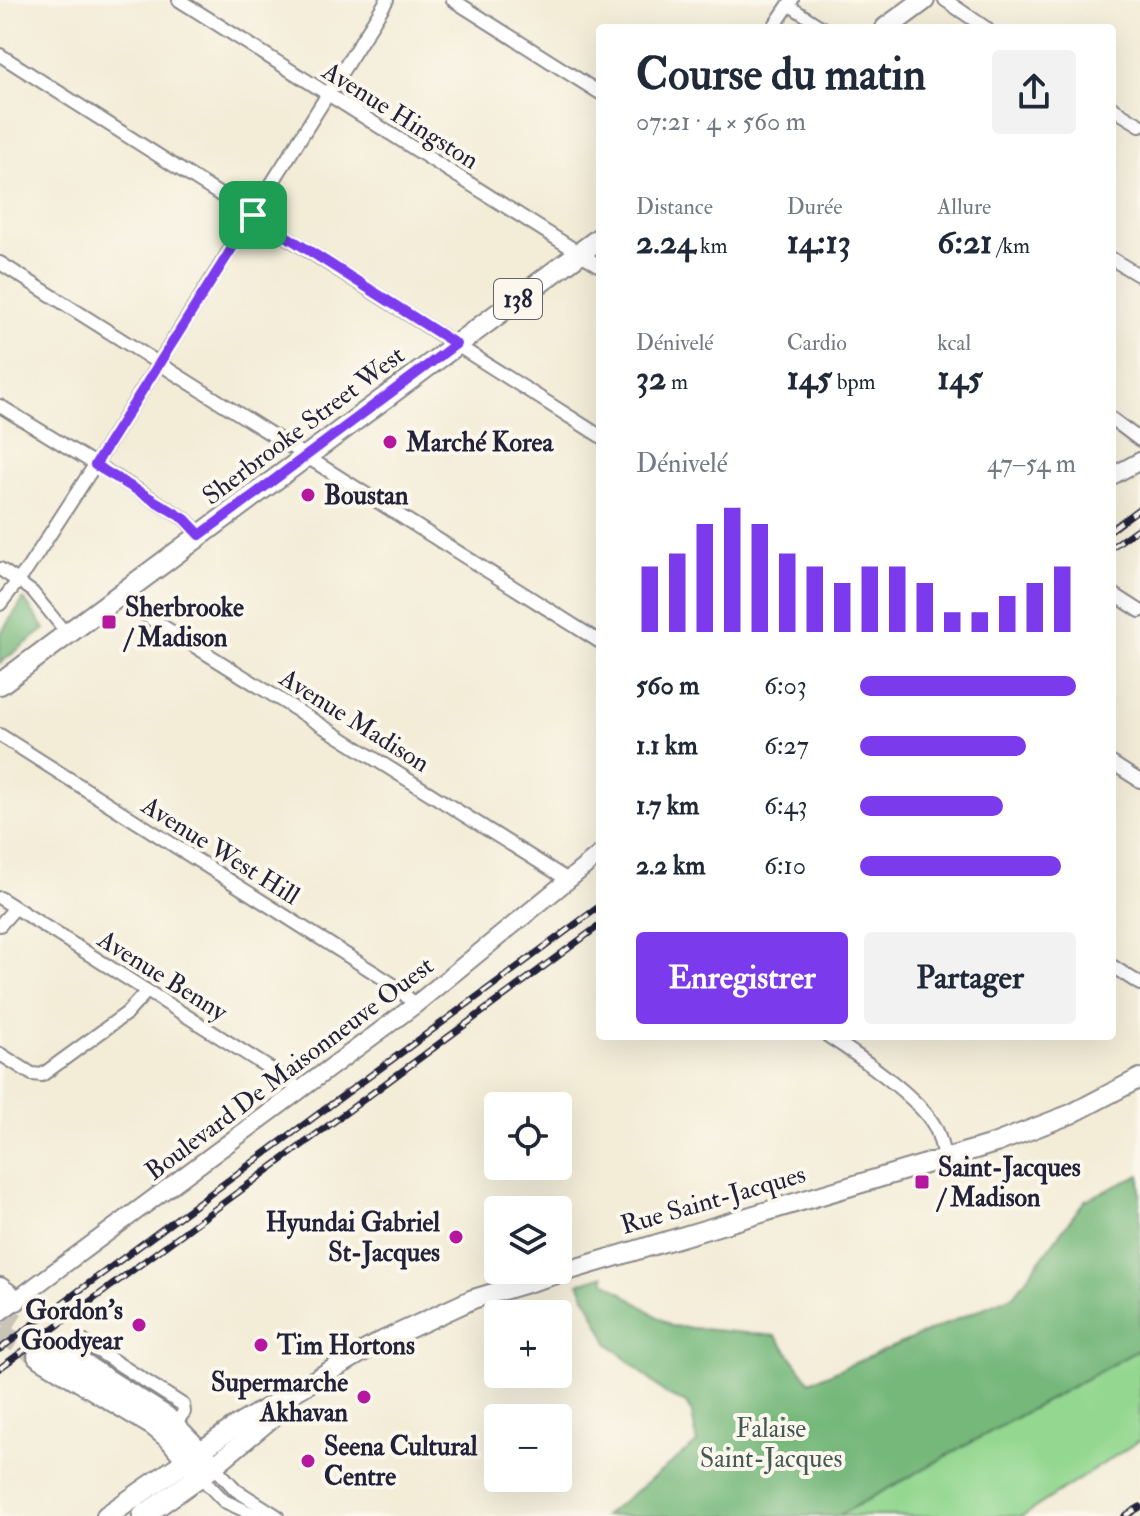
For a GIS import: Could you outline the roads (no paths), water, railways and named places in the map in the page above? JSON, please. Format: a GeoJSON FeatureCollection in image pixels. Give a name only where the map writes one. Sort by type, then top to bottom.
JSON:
{"type":"FeatureCollection","features":[{"type":"Feature","properties":{"kind":"main road"},"geometry":{"type":"LineString","coordinates":[[891,24],[924,0]]}},
{"type":"Feature","properties":{"kind":"main road","name":"Sherbrooke Street West"},"geometry":{"type":"LineString","coordinates":[[0,684],[596,241]]}},
{"type":"Feature","properties":{"kind":"main road","name":"Rue Saint-Jacques"},"geometry":{"type":"LineString","coordinates":[[143,1516],[201,1463],[234,1427],[397,1333],[488,1293],[945,1159],[1055,1121],[1140,1078]]}},
{"type":"Feature","properties":{"kind":"main road"},"geometry":{"type":"LineString","coordinates":[[45,1350],[175,1424],[201,1463],[146,1421],[45,1350]]}},
{"type":"Feature","properties":{"kind":"main road","name":"Rue Saint-Jacques"},"geometry":{"type":"LineString","coordinates":[[107,1516],[201,1463]]}},
{"type":"Feature","properties":{"kind":"street","name":"Avenue Hingston"},"geometry":{"type":"LineString","coordinates":[[179,0],[596,264]]}},
{"type":"Feature","properties":{"kind":"street"},"geometry":{"type":"LineString","coordinates":[[0,604],[95,465],[387,0]]}},
{"type":"Feature","properties":{"kind":"street"},"geometry":{"type":"LineString","coordinates":[[453,0],[596,90]]}},
{"type":"Feature","properties":{"kind":"street"},"geometry":{"type":"LineString","coordinates":[[945,0],[980,24]]}},
{"type":"Feature","properties":{"kind":"street"},"geometry":{"type":"LineString","coordinates":[[775,24],[786,2],[818,24]]}},
{"type":"Feature","properties":{"kind":"street"},"geometry":{"type":"LineString","coordinates":[[0,55],[596,433]]}},
{"type":"Feature","properties":{"kind":"street"},"geometry":{"type":"LineString","coordinates":[[1116,110],[1140,125]]}},
{"type":"Feature","properties":{"kind":"street"},"geometry":{"type":"LineString","coordinates":[[1116,261],[1140,276]]}},
{"type":"Feature","properties":{"kind":"street"},"geometry":{"type":"LineString","coordinates":[[0,263],[596,639]]}},
{"type":"Feature","properties":{"kind":"street"},"geometry":{"type":"LineString","coordinates":[[0,406],[185,519],[200,535]]}},
{"type":"Feature","properties":{"kind":"street"},"geometry":{"type":"LineString","coordinates":[[1116,422],[1140,440]]}},
{"type":"Feature","properties":{"kind":"street"},"geometry":{"type":"LineString","coordinates":[[1116,474],[1140,461]]}},
{"type":"Feature","properties":{"kind":"street"},"geometry":{"type":"LineString","coordinates":[[0,569],[33,592],[67,634]]}},
{"type":"Feature","properties":{"kind":"street","name":"Avenue Madison"},"geometry":{"type":"LineString","coordinates":[[123,593],[137,610],[568,880]]}},
{"type":"Feature","properties":{"kind":"street"},"geometry":{"type":"LineString","coordinates":[[1116,596],[1140,611]]}},
{"type":"Feature","properties":{"kind":"street","name":"Avenue West Hill"},"geometry":{"type":"LineString","coordinates":[[0,735],[397,987],[415,1005]]}},
{"type":"Feature","properties":{"kind":"street"},"geometry":{"type":"LineString","coordinates":[[1116,766],[1140,781]]}},
{"type":"Feature","properties":{"kind":"street","name":"Boulevard De Maisonneuve Ouest"},"geometry":{"type":"LineString","coordinates":[[5,1300],[300,1091],[415,1005],[596,857]]}},
{"type":"Feature","properties":{"kind":"street","name":"Avenue Benny"},"geometry":{"type":"LineString","coordinates":[[0,898],[300,1091]]}},
{"type":"Feature","properties":{"kind":"street"},"geometry":{"type":"LineString","coordinates":[[0,925],[15,908]]}},
{"type":"Feature","properties":{"kind":"street"},"geometry":{"type":"LineString","coordinates":[[1116,969],[1140,984]]}},
{"type":"Feature","properties":{"kind":"street"},"geometry":{"type":"LineString","coordinates":[[0,1054],[32,1074],[42,1075],[127,1013],[147,991]]}},
{"type":"Feature","properties":{"kind":"street"},"geometry":{"type":"LineString","coordinates":[[834,1040],[879,1070],[929,1120],[937,1131],[945,1159]]}},
{"type":"Feature","properties":{"kind":"street"},"geometry":{"type":"LineString","coordinates":[[81,1340],[183,1405],[184,1412],[175,1424]]}},
{"type":"Feature","properties":{"kind":"street"},"geometry":{"type":"LineString","coordinates":[[201,1463],[224,1501],[257,1516]]}},
{"type":"Feature","properties":{"kind":"street"},"geometry":{"type":"LineString","coordinates":[[201,1463],[277,1516]]}},
{"type":"Feature","properties":{"kind":"tunnel"},"geometry":{"type":"LineString","coordinates":[[0,1312],[52,1345]]}},
{"type":"Feature","properties":{"kind":"tunnel"},"geometry":{"type":"LineString","coordinates":[[0,1332],[38,1356]]}},
{"type":"Feature","properties":{"kind":"railway"},"geometry":{"type":"LineString","coordinates":[[1116,526],[1140,508]]}},
{"type":"Feature","properties":{"kind":"railway"},"geometry":{"type":"LineString","coordinates":[[1116,544],[1140,527]]}},
{"type":"Feature","properties":{"kind":"railway"},"geometry":{"type":"LineString","coordinates":[[0,1349],[596,909]]}},
{"type":"Feature","properties":{"kind":"railway"},"geometry":{"type":"LineString","coordinates":[[0,1368],[596,928]]}},
{"type":"Feature","properties":{"kind":"railway"},"geometry":{"type":"LineString","coordinates":[[1125,1516],[1140,1507]]}},
{"type":"Feature","properties":{"kind":"place","name":"Marché Korea"},"geometry":{"type":"Point","coordinates":[390,442]}},
{"type":"Feature","properties":{"kind":"place","name":"Boustan"},"geometry":{"type":"Point","coordinates":[308,495]}},
{"type":"Feature","properties":{"kind":"place","name":"Sherbrooke / Madison"},"geometry":{"type":"Point","coordinates":[109,622]}},
{"type":"Feature","properties":{"kind":"place","name":"Saint-Jacques / Madison"},"geometry":{"type":"Point","coordinates":[922,1182]}},
{"type":"Feature","properties":{"kind":"place","name":"Hyundai Gabriel St-Jacques"},"geometry":{"type":"Point","coordinates":[456,1237]}},
{"type":"Feature","properties":{"kind":"place","name":"Gordon's Goodyear"},"geometry":{"type":"Point","coordinates":[139,1325]}},
{"type":"Feature","properties":{"kind":"place","name":"Tim Hortons"},"geometry":{"type":"Point","coordinates":[261,1345]}},
{"type":"Feature","properties":{"kind":"place","name":"Supermarche Akhavan"},"geometry":{"type":"Point","coordinates":[364,1397]}},
{"type":"Feature","properties":{"kind":"place","name":"Seena Cultural Centre"},"geometry":{"type":"Point","coordinates":[308,1461]}},
{"type":"Feature","properties":{"kind":"park label","name":"Falaise Saint-Jacques"},"geometry":{"type":"Point","coordinates":[771,1443]}}]}
